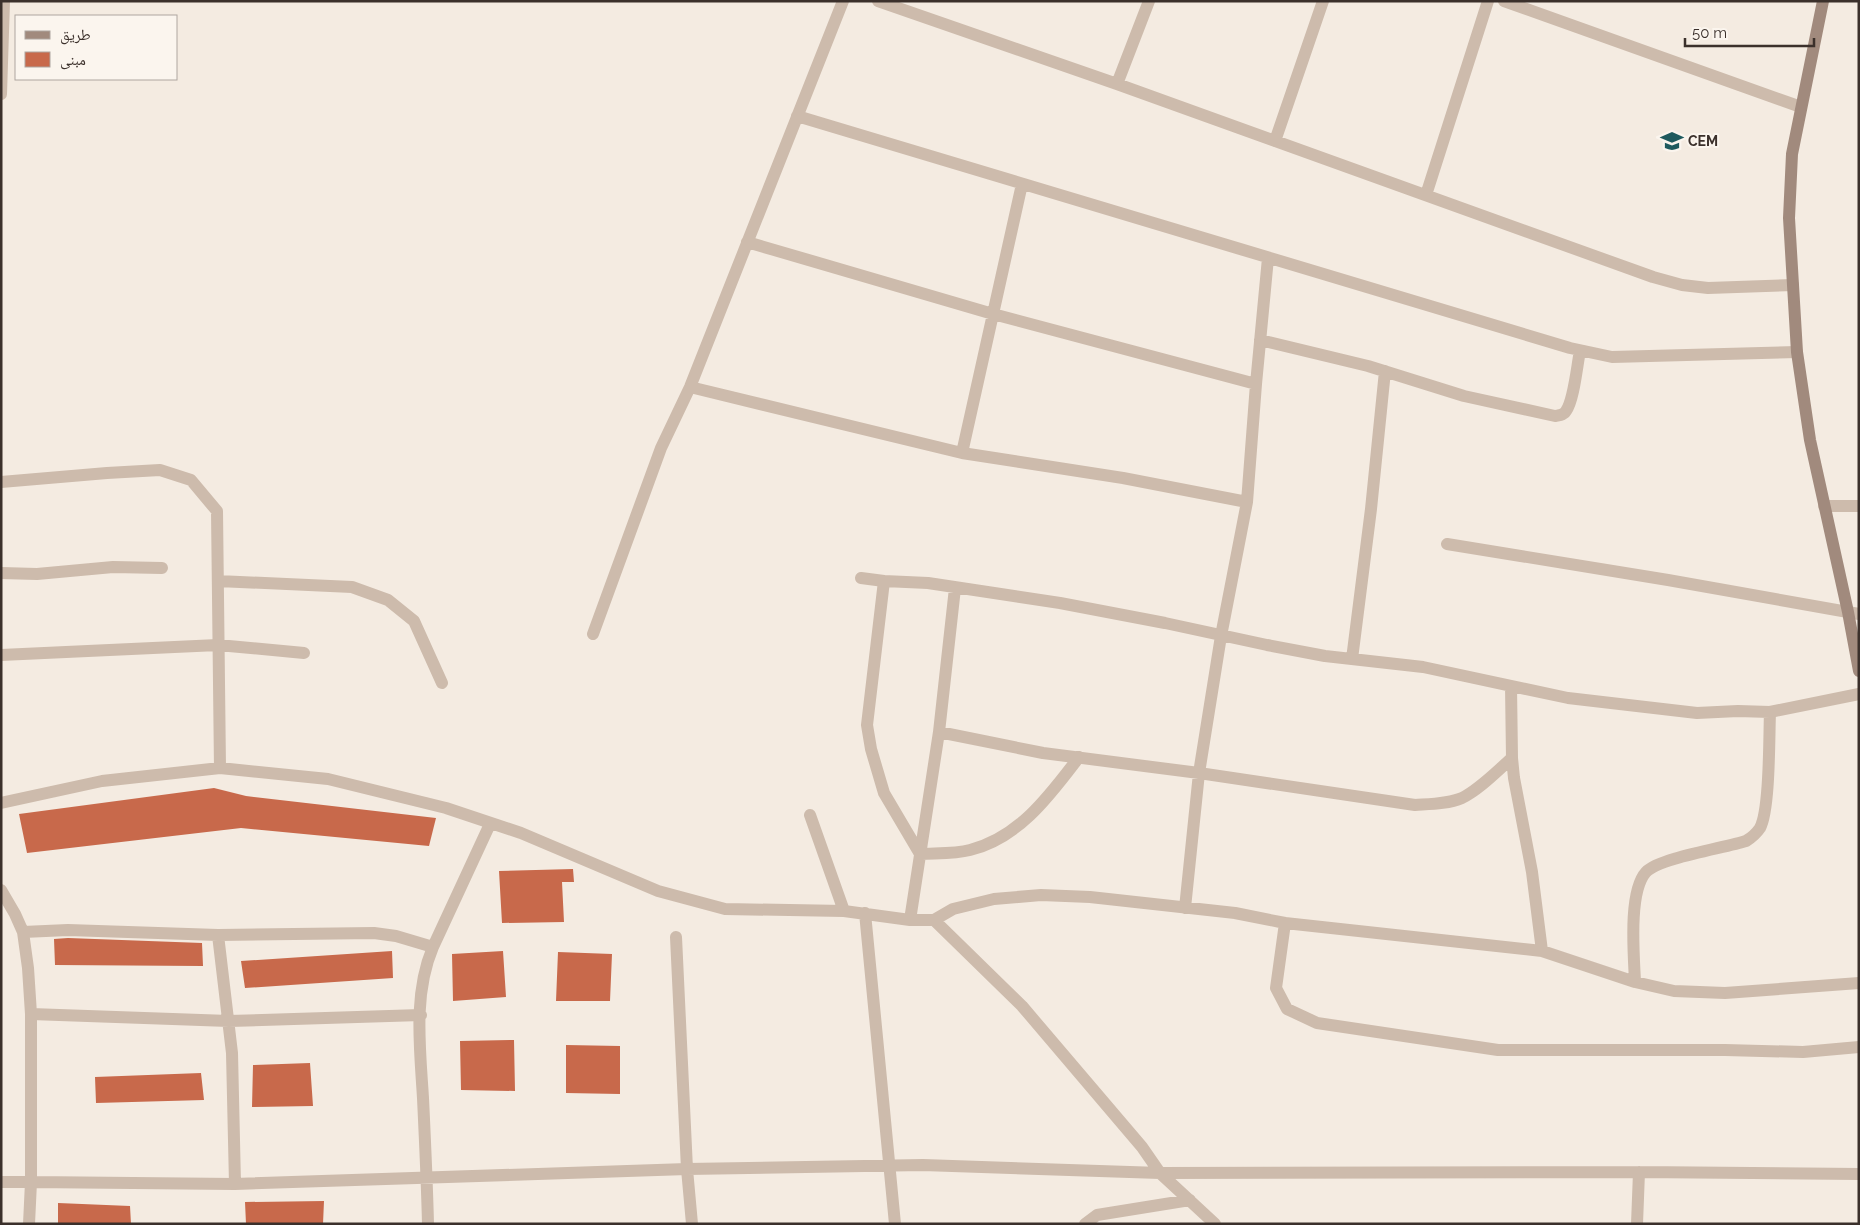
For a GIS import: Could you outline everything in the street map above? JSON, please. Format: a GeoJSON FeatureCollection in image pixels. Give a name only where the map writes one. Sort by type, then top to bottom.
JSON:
{"type":"FeatureCollection","features":[{"type":"Feature","properties":{"kind":"main road"},"geometry":{"type":"LineString","coordinates":[[1823,1],[1792,154],[1789,218],[1797,352],[1810,440],[1824,506],[1854,613],[1859,671]]}},
{"type":"Feature","properties":{"kind":"street"},"geometry":{"type":"LineString","coordinates":[[1,94],[4,1]]}},
{"type":"Feature","properties":{"kind":"street"},"geometry":{"type":"LineString","coordinates":[[592,634],[661,448],[690,387],[843,1]]}},
{"type":"Feature","properties":{"kind":"street"},"geometry":{"type":"LineString","coordinates":[[878,1],[1117,84],[1653,276],[1682,285],[1708,288],[1793,285]]}},
{"type":"Feature","properties":{"kind":"street"},"geometry":{"type":"LineString","coordinates":[[1117,84],[1149,1]]}},
{"type":"Feature","properties":{"kind":"street"},"geometry":{"type":"LineString","coordinates":[[1275,141],[1323,1]]}},
{"type":"Feature","properties":{"kind":"street"},"geometry":{"type":"LineString","coordinates":[[1426,195],[1488,1]]}},
{"type":"Feature","properties":{"kind":"street"},"geometry":{"type":"LineString","coordinates":[[1504,1],[1801,107]]}},
{"type":"Feature","properties":{"kind":"street"},"geometry":{"type":"LineString","coordinates":[[797,116],[1580,351],[1612,357],[1797,352]]}},
{"type":"Feature","properties":{"kind":"street"},"geometry":{"type":"LineString","coordinates":[[962,453],[1022,184]]}},
{"type":"Feature","properties":{"kind":"street"},"geometry":{"type":"LineString","coordinates":[[748,242],[993,314],[1256,384]]}},
{"type":"Feature","properties":{"kind":"street"},"geometry":{"type":"LineString","coordinates":[[1185,908],[1199,773],[1221,636],[1247,502],[1268,258]]}},
{"type":"Feature","properties":{"kind":"street"},"geometry":{"type":"LineString","coordinates":[[1260,340],[1385,371],[1464,396],[1555,416],[1563,414],[1567,410],[1571,399],[1580,351]]}},
{"type":"Feature","properties":{"kind":"street"},"geometry":{"type":"LineString","coordinates":[[1352,660],[1371,509],[1385,371]]}},
{"type":"Feature","properties":{"kind":"street"},"geometry":{"type":"LineString","coordinates":[[690,387],[962,453],[1123,478],[1247,502]]}},
{"type":"Feature","properties":{"kind":"street"},"geometry":{"type":"LineString","coordinates":[[1,482],[107,472],[160,470],[191,480],[218,510],[220,768]]}},
{"type":"Feature","properties":{"kind":"street"},"geometry":{"type":"LineString","coordinates":[[1824,506],[1859,506]]}},
{"type":"Feature","properties":{"kind":"street"},"geometry":{"type":"LineString","coordinates":[[1447,544],[1854,613]]}},
{"type":"Feature","properties":{"kind":"street"},"geometry":{"type":"LineString","coordinates":[[1,573],[37,574],[113,567],[162,568]]}},
{"type":"Feature","properties":{"kind":"street"},"geometry":{"type":"LineString","coordinates":[[861,578],[928,583],[1060,603],[1286,649],[1352,660],[1423,667],[1568,698],[1697,712],[1770,712],[1859,694]]}},
{"type":"Feature","properties":{"kind":"street"},"geometry":{"type":"LineString","coordinates":[[884,580],[867,724],[870,749],[884,793],[920,854]]}},
{"type":"Feature","properties":{"kind":"street"},"geometry":{"type":"LineString","coordinates":[[218,581],[352,587],[388,600],[414,621],[442,683]]}},
{"type":"Feature","properties":{"kind":"street"},"geometry":{"type":"LineString","coordinates":[[910,920],[939,732],[955,588]]}},
{"type":"Feature","properties":{"kind":"street"},"geometry":{"type":"LineString","coordinates":[[1,655],[218,645],[304,653]]}},
{"type":"Feature","properties":{"kind":"street"},"geometry":{"type":"LineString","coordinates":[[1511,686],[1512,758],[1532,872],[1542,951]]}},
{"type":"Feature","properties":{"kind":"street"},"geometry":{"type":"LineString","coordinates":[[1635,982],[1632,928],[1641,881],[1647,871],[1657,865],[1746,842],[1760,828],[1766,798],[1770,712]]}},
{"type":"Feature","properties":{"kind":"street"},"geometry":{"type":"LineString","coordinates":[[939,732],[1043,753],[1199,773],[1415,805],[1441,803],[1462,798],[1512,758]]}},
{"type":"Feature","properties":{"kind":"street"},"geometry":{"type":"LineString","coordinates":[[920,854],[970,850],[1008,834],[1045,801],[1079,757]]}},
{"type":"Feature","properties":{"kind":"street"},"geometry":{"type":"LineString","coordinates":[[1,803],[102,781],[220,768],[328,780],[446,808],[521,834],[658,891],[725,909],[844,911],[910,920],[934,920],[953,910],[994,899],[1041,895],[1090,897],[1235,913],[1285,923],[1542,951],[1635,982],[1674,991],[1725,993],[1859,983]]}},
{"type":"Feature","properties":{"kind":"street"},"geometry":{"type":"LineString","coordinates":[[810,815],[844,911]]}},
{"type":"Feature","properties":{"kind":"street"},"geometry":{"type":"LineString","coordinates":[[428,1224],[420,1036],[422,985],[425,968],[433,947],[490,824]]}},
{"type":"Feature","properties":{"kind":"street"},"geometry":{"type":"LineString","coordinates":[[1,890],[23,932],[28,968],[31,1014],[31,1182],[29,1224]]}},
{"type":"Feature","properties":{"kind":"street"},"geometry":{"type":"LineString","coordinates":[[865,913],[895,1224]]}},
{"type":"Feature","properties":{"kind":"street"},"geometry":{"type":"LineString","coordinates":[[934,920],[1022,1006],[1142,1147],[1160,1173],[1214,1223]]}},
{"type":"Feature","properties":{"kind":"street"},"geometry":{"type":"LineString","coordinates":[[1285,923],[1276,988],[1287,1009],[1316,1023],[1498,1050],[1803,1052],[1859,1047]]}},
{"type":"Feature","properties":{"kind":"street"},"geometry":{"type":"LineString","coordinates":[[23,932],[68,930],[218,935],[374,932],[396,936],[433,947]]}},
{"type":"Feature","properties":{"kind":"street"},"geometry":{"type":"LineString","coordinates":[[218,935],[232,1053],[235,1184]]}},
{"type":"Feature","properties":{"kind":"street"},"geometry":{"type":"LineString","coordinates":[[676,937],[692,1224]]}},
{"type":"Feature","properties":{"kind":"street"},"geometry":{"type":"LineString","coordinates":[[31,1014],[229,1021],[421,1015]]}},
{"type":"Feature","properties":{"kind":"street"},"geometry":{"type":"LineString","coordinates":[[1,1182],[235,1184],[688,1169],[888,1165],[1160,1173],[1639,1172],[1859,1174]]}},
{"type":"Feature","properties":{"kind":"street"},"geometry":{"type":"LineString","coordinates":[[1637,1224],[1639,1172]]}},
{"type":"Feature","properties":{"kind":"street"},"geometry":{"type":"LineString","coordinates":[[1085,1224],[1098,1215],[1190,1200]]}},
{"type":"Feature","properties":{"kind":"building"},"geometry":{"type":"Polygon","coordinates":[[[214,788],[246,796],[436,818],[429,846],[241,828],[27,853],[19,814],[214,788]]]}},
{"type":"Feature","properties":{"kind":"building"},"geometry":{"type":"Polygon","coordinates":[[[573,869],[574,882],[562,882],[564,922],[502,923],[499,871],[573,869]]]}},
{"type":"Feature","properties":{"kind":"building"},"geometry":{"type":"Polygon","coordinates":[[[54,939],[202,943],[203,966],[55,965],[54,939]]]}},
{"type":"Feature","properties":{"kind":"building"},"geometry":{"type":"Polygon","coordinates":[[[392,951],[393,978],[245,988],[241,961],[392,951]]]}},
{"type":"Feature","properties":{"kind":"building"},"geometry":{"type":"Polygon","coordinates":[[[503,951],[506,997],[453,1001],[452,954],[503,951]]]}},
{"type":"Feature","properties":{"kind":"building"},"geometry":{"type":"Polygon","coordinates":[[[558,952],[612,954],[610,1001],[556,1001],[558,952]]]}},
{"type":"Feature","properties":{"kind":"building"},"geometry":{"type":"Polygon","coordinates":[[[514,1040],[515,1091],[461,1090],[460,1041],[514,1040]]]}},
{"type":"Feature","properties":{"kind":"building"},"geometry":{"type":"Polygon","coordinates":[[[566,1045],[620,1046],[620,1094],[566,1093],[566,1045]]]}},
{"type":"Feature","properties":{"kind":"building"},"geometry":{"type":"Polygon","coordinates":[[[310,1063],[313,1106],[252,1107],[253,1065],[310,1063]]]}},
{"type":"Feature","properties":{"kind":"building"},"geometry":{"type":"Polygon","coordinates":[[[201,1073],[204,1100],[96,1103],[95,1077],[201,1073]]]}},
{"type":"Feature","properties":{"kind":"building"},"geometry":{"type":"Polygon","coordinates":[[[324,1201],[323,1224],[246,1224],[245,1202],[324,1201]]]}},
{"type":"Feature","properties":{"kind":"building"},"geometry":{"type":"Polygon","coordinates":[[[58,1203],[130,1206],[131,1224],[58,1224],[58,1203]]]}},
{"type":"Feature","properties":{"kind":"place","name":"CEM"},"geometry":{"type":"Point","coordinates":[1672,141]}}]}
